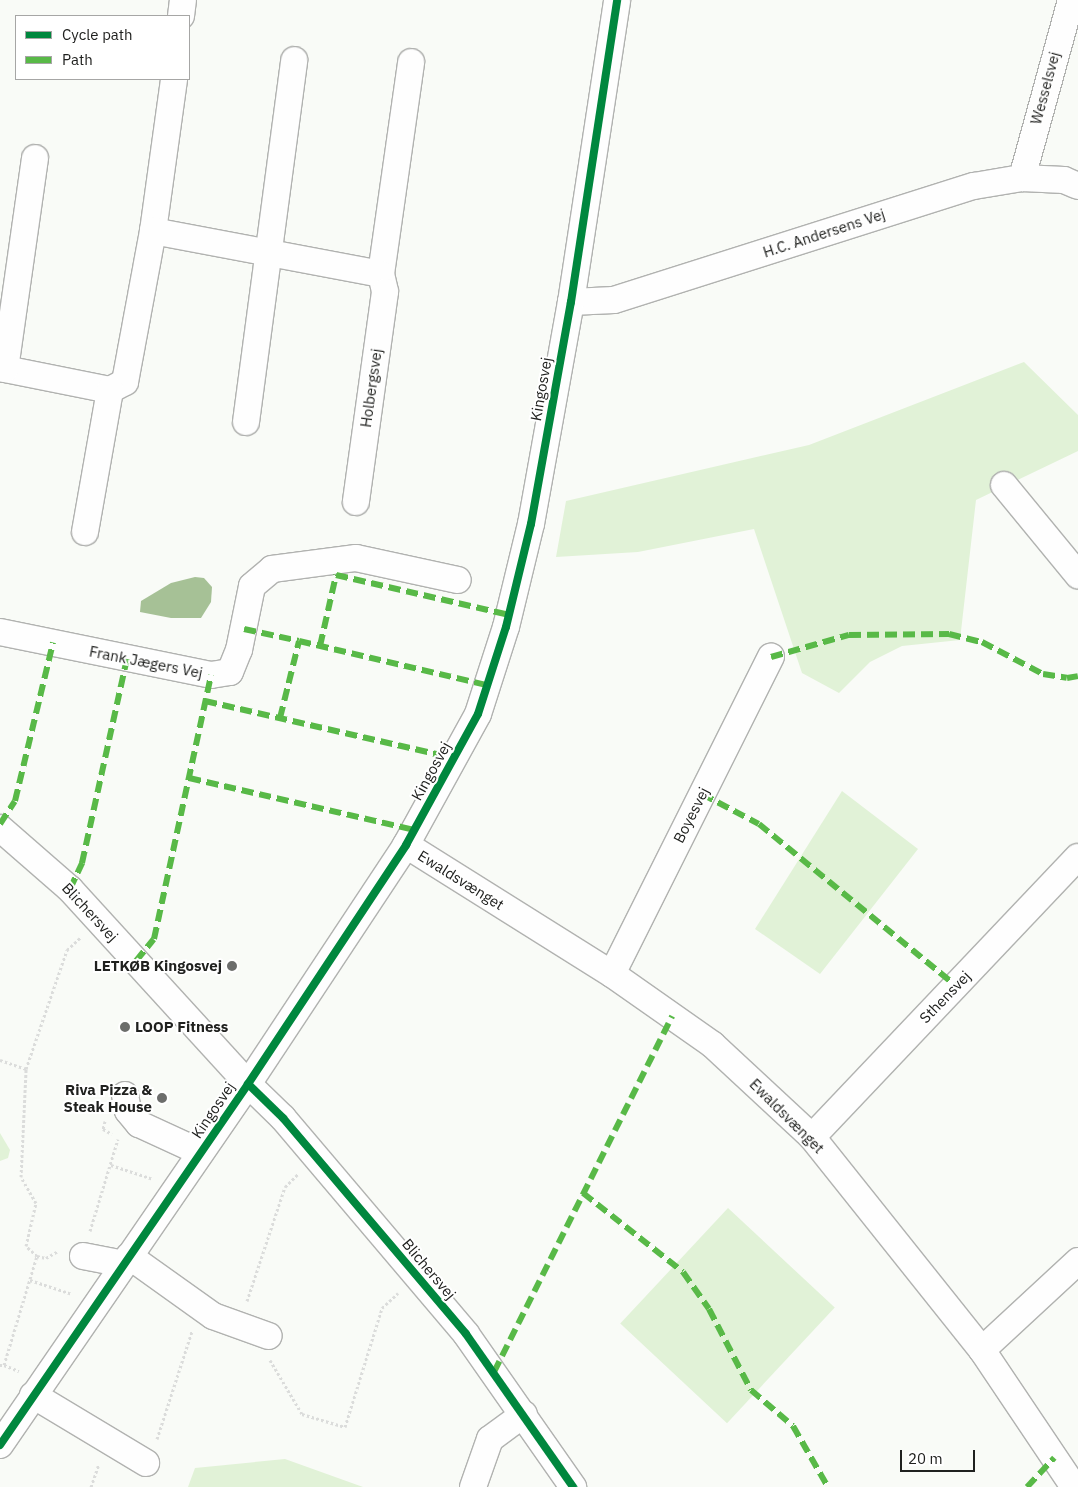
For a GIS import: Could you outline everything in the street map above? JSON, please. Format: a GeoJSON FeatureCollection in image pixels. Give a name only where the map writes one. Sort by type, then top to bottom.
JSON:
{"type":"FeatureCollection","features":[{"type":"Feature","properties":{"kind":"street"},"geometry":{"type":"LineString","coordinates":[[181,15],[183,0]]}},
{"type":"Feature","properties":{"kind":"street","name":"Kingosvej"},"geometry":{"type":"LineString","coordinates":[[0,1444],[248,1084],[406,845],[478,714],[506,627],[531,524],[571,302],[617,0]]}},
{"type":"Feature","properties":{"kind":"street","name":"Wesselsvej"},"geometry":{"type":"LineString","coordinates":[[1022,178],[1071,0]]}},
{"type":"Feature","properties":{"kind":"street"},"geometry":{"type":"LineString","coordinates":[[246,422],[294,60]]}},
{"type":"Feature","properties":{"kind":"street","name":"Holbergsvej"},"geometry":{"type":"LineString","coordinates":[[356,502],[384,292],[381,274],[411,62]]}},
{"type":"Feature","properties":{"kind":"street"},"geometry":{"type":"LineString","coordinates":[[35,158],[2,368],[110,390],[125,382],[153,231],[174,80]]}},
{"type":"Feature","properties":{"kind":"street","name":"H.C. Andersens Vej"},"geometry":{"type":"LineString","coordinates":[[571,302],[614,300],[974,186],[1022,178],[1064,180],[1078,186]]}},
{"type":"Feature","properties":{"kind":"street"},"geometry":{"type":"LineString","coordinates":[[153,231],[381,274]]}},
{"type":"Feature","properties":{"kind":"street"},"geometry":{"type":"LineString","coordinates":[[85,532],[110,390]]}},
{"type":"Feature","properties":{"kind":"street"},"geometry":{"type":"LineString","coordinates":[[1004,484],[1078,575]]}},
{"type":"Feature","properties":{"kind":"street","name":"Frank Jægers Vej"},"geometry":{"type":"LineString","coordinates":[[0,632],[211,675],[230,672],[239,650],[252,586],[272,569],[356,558],[458,580]]}},
{"type":"Feature","properties":{"kind":"street","name":"Boyesvej"},"geometry":{"type":"LineString","coordinates":[[612,974],[771,657]]}},
{"type":"Feature","properties":{"kind":"street","name":"Blichersvej"},"geometry":{"type":"LineString","coordinates":[[0,828],[70,889],[248,1084],[283,1118],[466,1334],[524,1414],[572,1487]]}},
{"type":"Feature","properties":{"kind":"street","name":"Ewaldsvænget"},"geometry":{"type":"LineString","coordinates":[[406,845],[612,974],[712,1044],[812,1137],[982,1350],[1074,1487]]}},
{"type":"Feature","properties":{"kind":"street","name":"Sthensvej"},"geometry":{"type":"LineString","coordinates":[[812,1137],[1078,858]]}},
{"type":"Feature","properties":{"kind":"street"},"geometry":{"type":"LineString","coordinates":[[115,1104],[128,1111],[139,1124],[200,1152]]}},
{"type":"Feature","properties":{"kind":"street"},"geometry":{"type":"LineString","coordinates":[[83,1256],[126,1260],[214,1316],[269,1336]]}},
{"type":"Feature","properties":{"kind":"street"},"geometry":{"type":"LineString","coordinates":[[982,1350],[1078,1261]]}},
{"type":"Feature","properties":{"kind":"street"},"geometry":{"type":"LineString","coordinates":[[33,1395],[146,1463]]}},
{"type":"Feature","properties":{"kind":"street"},"geometry":{"type":"LineString","coordinates":[[473,1487],[490,1439],[524,1414]]}},
{"type":"Feature","properties":{"kind":"path"},"geometry":{"type":"LineString","coordinates":[[0,1365],[4,1365],[37,1256],[26,1246],[36,1204],[21,1177],[26,1069],[66,950],[99,920]]}},
{"type":"Feature","properties":{"kind":"path"},"geometry":{"type":"LineString","coordinates":[[0,1060],[26,1069]]}},
{"type":"Feature","properties":{"kind":"path"},"geometry":{"type":"LineString","coordinates":[[83,1256],[118,1142],[117,1136],[103,1129],[115,1104]]}},
{"type":"Feature","properties":{"kind":"path"},"geometry":{"type":"LineString","coordinates":[[239,1326],[285,1187],[316,1157]]}},
{"type":"Feature","properties":{"kind":"path"},"geometry":{"type":"LineString","coordinates":[[111,1165],[177,1187]]}},
{"type":"Feature","properties":{"kind":"path"},"geometry":{"type":"LineString","coordinates":[[269,1336],[268,1357],[302,1414],[345,1427],[382,1308],[416,1275]]}},
{"type":"Feature","properties":{"kind":"path"},"geometry":{"type":"LineString","coordinates":[[30,1280],[97,1302]]}},
{"type":"Feature","properties":{"kind":"path"},"geometry":{"type":"LineString","coordinates":[[146,1463],[152,1453],[200,1307]]}},
{"type":"Feature","properties":{"kind":"shaded area"},"geometry":{"type":"Polygon","coordinates":[[[1024,362],[1078,415],[1078,451],[976,500],[960,640],[902,646],[870,662],[839,693],[802,673],[754,529],[638,552],[556,557],[566,501],[809,445],[1024,362]]]}},
{"type":"Feature","properties":{"kind":"shaded area"},"geometry":{"type":"Polygon","coordinates":[[[195,577],[204,578],[212,587],[211,602],[201,618],[171,618],[140,612],[141,601],[171,583],[195,577]]]}},
{"type":"Feature","properties":{"kind":"shaded area"},"geometry":{"type":"Polygon","coordinates":[[[842,791],[918,849],[820,974],[755,929],[842,791]]]}},
{"type":"Feature","properties":{"kind":"shaded area"},"geometry":{"type":"Polygon","coordinates":[[[0,1133],[10,1150],[8,1158],[0,1161],[0,1133]]]}},
{"type":"Feature","properties":{"kind":"shaded area"},"geometry":{"type":"Polygon","coordinates":[[[728,1208],[835,1308],[727,1423],[620,1324],[728,1208]]]}},
{"type":"Feature","properties":{"kind":"shaded area"},"geometry":{"type":"Polygon","coordinates":[[[285,1459],[363,1487],[188,1487],[195,1468],[285,1459]]]}},
{"type":"Feature","properties":{"kind":"marked path"},"geometry":{"type":"LineString","coordinates":[[320,646],[336,575],[509,615]]}},
{"type":"Feature","properties":{"kind":"marked path"},"geometry":{"type":"LineString","coordinates":[[244,629],[299,641]]}},
{"type":"Feature","properties":{"kind":"marked path"},"geometry":{"type":"LineString","coordinates":[[771,657],[849,635],[949,634],[982,642],[1043,674],[1067,678],[1078,676]]}},
{"type":"Feature","properties":{"kind":"marked path"},"geometry":{"type":"LineString","coordinates":[[280,718],[299,641],[487,685]]}},
{"type":"Feature","properties":{"kind":"marked path"},"geometry":{"type":"LineString","coordinates":[[0,824],[15,801],[53,643]]}},
{"type":"Feature","properties":{"kind":"marked path"},"geometry":{"type":"LineString","coordinates":[[70,889],[82,863],[127,659]]}},
{"type":"Feature","properties":{"kind":"marked path"},"geometry":{"type":"LineString","coordinates":[[136,961],[154,939],[211,675]]}},
{"type":"Feature","properties":{"kind":"marked path"},"geometry":{"type":"LineString","coordinates":[[205,701],[453,758]]}},
{"type":"Feature","properties":{"kind":"marked path"},"geometry":{"type":"LineString","coordinates":[[189,778],[415,830]]}},
{"type":"Feature","properties":{"kind":"marked path"},"geometry":{"type":"LineString","coordinates":[[702,794],[759,824],[956,986]]}},
{"type":"Feature","properties":{"kind":"marked path"},"geometry":{"type":"LineString","coordinates":[[494,1372],[672,1016]]}},
{"type":"Feature","properties":{"kind":"marked path"},"geometry":{"type":"LineString","coordinates":[[583,1193],[683,1272],[709,1309],[751,1390],[793,1426],[828,1487]]}},
{"type":"Feature","properties":{"kind":"marked path"},"geometry":{"type":"LineString","coordinates":[[1027,1487],[1054,1458]]}},
{"type":"Feature","properties":{"kind":"cycle path"},"geometry":{"type":"LineString","coordinates":[[0,1445],[248,1084],[406,845],[478,714],[506,627],[531,524],[571,302],[617,0]]}},
{"type":"Feature","properties":{"kind":"cycle path"},"geometry":{"type":"LineString","coordinates":[[248,1084],[283,1118],[466,1334],[573,1487]]}},
{"type":"Feature","properties":{"kind":"place","name":"LETKØB Kingosvej"},"geometry":{"type":"Point","coordinates":[232,966]}},
{"type":"Feature","properties":{"kind":"place","name":"LOOP Fitness"},"geometry":{"type":"Point","coordinates":[125,1027]}},
{"type":"Feature","properties":{"kind":"place","name":"Riva Pizza & Steak House"},"geometry":{"type":"Point","coordinates":[162,1098]}}]}
